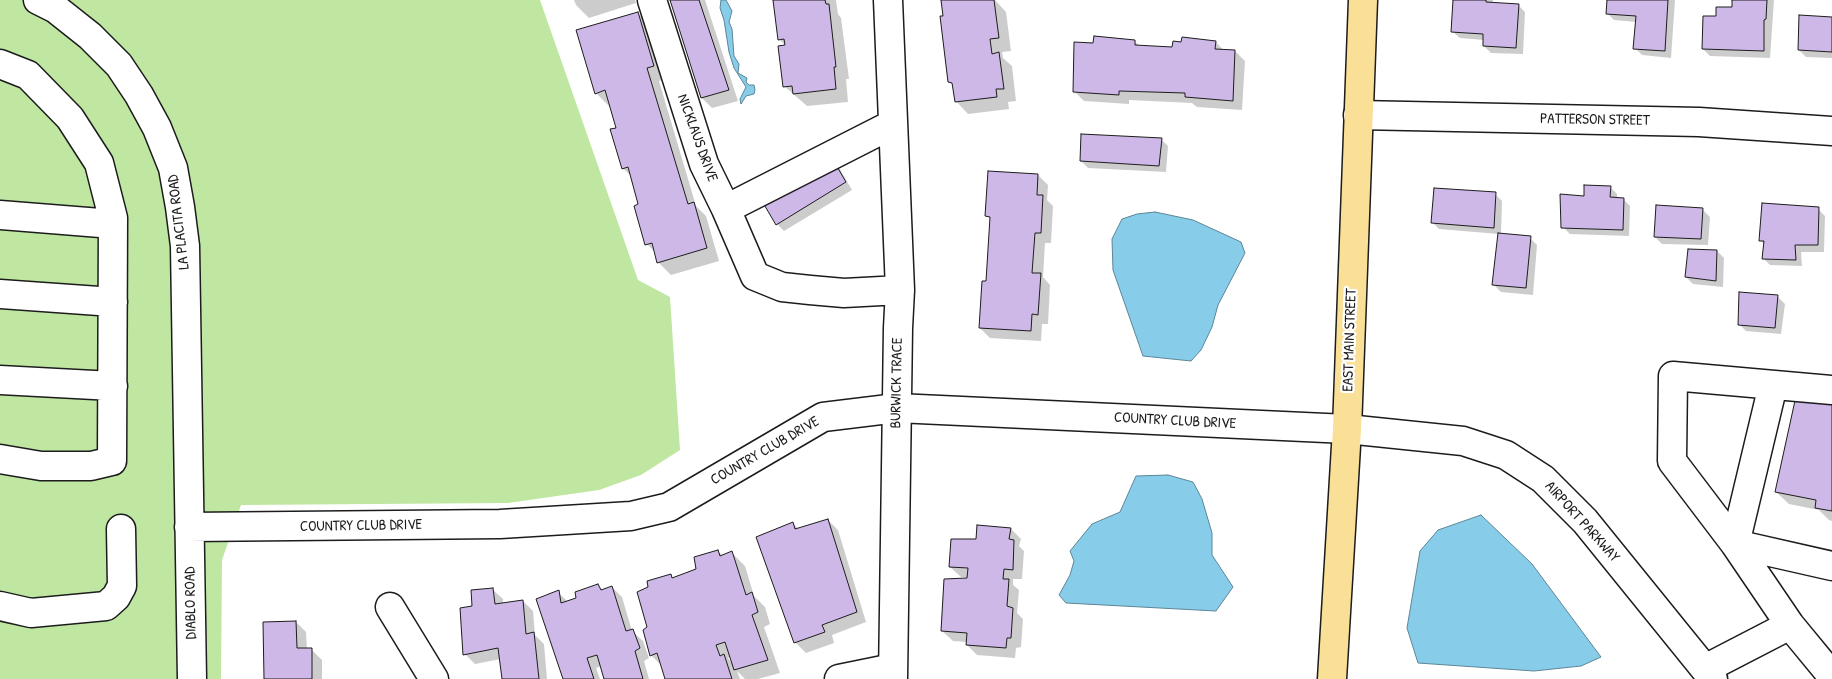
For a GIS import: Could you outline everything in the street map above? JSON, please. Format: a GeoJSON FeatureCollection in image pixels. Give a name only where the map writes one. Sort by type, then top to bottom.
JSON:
{"type":"FeatureCollection","features":[{"type":"Feature","properties":{"kind":"main road","name":"EAST MAIN STREET"},"geometry":{"type":"LineString","coordinates":[[1332,679],[1347,429],[1363,0]]}},
{"type":"Feature","properties":{"kind":"street","name":"LA PLACITA ROAD"},"geometry":{"type":"LineString","coordinates":[[38,0],[56,9],[90,36],[119,65],[139,94],[157,128],[173,168],[185,246],[189,527]]}},
{"type":"Feature","properties":{"kind":"street","name":"NICKLAUS DRIVE"},"geometry":{"type":"LineString","coordinates":[[652,0],[704,164],[726,209],[754,276],[782,287],[810,290],[844,293],[900,290]]}},
{"type":"Feature","properties":{"kind":"street","name":"BURWICK TRACE"},"geometry":{"type":"LineString","coordinates":[[888,0],[900,290],[893,673]]}},
{"type":"Feature","properties":{"kind":"street"},"geometry":{"type":"LineString","coordinates":[[0,64],[28,75],[70,118],[99,163],[113,218],[112,461],[91,466],[41,466],[0,459]]}},
{"type":"Feature","properties":{"kind":"street","name":"PATTERSON STREET"},"geometry":{"type":"LineString","coordinates":[[1358,115],[1699,122],[1832,131]]}},
{"type":"Feature","properties":{"kind":"street"},"geometry":{"type":"LineString","coordinates":[[726,209],[893,124]]}},
{"type":"Feature","properties":{"kind":"street"},"geometry":{"type":"LineString","coordinates":[[0,215],[113,224]]}},
{"type":"Feature","properties":{"kind":"street"},"geometry":{"type":"LineString","coordinates":[[0,294],[113,302]]}},
{"type":"Feature","properties":{"kind":"street"},"geometry":{"type":"LineString","coordinates":[[1832,390],[1673,376],[1672,461],[1735,544],[1790,625],[1832,676]]}},
{"type":"Feature","properties":{"kind":"street"},"geometry":{"type":"LineString","coordinates":[[0,380],[113,386]]}},
{"type":"Feature","properties":{"kind":"street"},"geometry":{"type":"LineString","coordinates":[[1735,544],[1773,385]]}},
{"type":"Feature","properties":{"kind":"street","name":"COUNTRY CLUB DRIVE"},"geometry":{"type":"LineString","coordinates":[[189,527],[500,524],[631,516],[669,507],[822,417],[897,408],[1347,429]]}},
{"type":"Feature","properties":{"kind":"street","name":"AIRPORT PARKWAY"},"geometry":{"type":"LineString","coordinates":[[1347,429],[1463,441],[1506,455],[1543,479],[1584,521],[1709,674]]}},
{"type":"Feature","properties":{"kind":"street","name":"DIABLO ROAD"},"geometry":{"type":"LineString","coordinates":[[189,527],[192,679]]}},
{"type":"Feature","properties":{"kind":"street"},"geometry":{"type":"LineString","coordinates":[[0,606],[31,613],[106,606],[116,597],[122,586],[122,529]]}},
{"type":"Feature","properties":{"kind":"street"},"geometry":{"type":"LineString","coordinates":[[1735,544],[1832,566]]}},
{"type":"Feature","properties":{"kind":"street"},"geometry":{"type":"LineString","coordinates":[[390,607],[434,679]]}},
{"type":"Feature","properties":{"kind":"street"},"geometry":{"type":"LineString","coordinates":[[1709,674],[1790,625]]}},
{"type":"Feature","properties":{"kind":"street"},"geometry":{"type":"LineString","coordinates":[[839,679],[893,673]]}},
{"type":"Feature","properties":{"kind":"green space"},"geometry":{"type":"Polygon","coordinates":[[[0,0],[540,0],[638,280],[670,297],[680,450],[641,475],[599,490],[508,503],[241,505],[222,560],[221,679],[0,679],[0,0]]]}},
{"type":"Feature","properties":{"kind":"water"},"geometry":{"type":"Polygon","coordinates":[[[721,0],[726,0],[732,11],[729,22],[732,29],[734,56],[739,64],[738,73],[747,78],[746,82],[749,85],[754,85],[755,90],[754,94],[746,96],[741,104],[740,99],[746,87],[734,68],[729,52],[724,20],[720,8],[721,0]]]}},
{"type":"Feature","properties":{"kind":"water"},"geometry":{"type":"Polygon","coordinates":[[[1155,212],[1193,220],[1241,242],[1245,253],[1218,305],[1212,327],[1201,350],[1191,361],[1143,356],[1113,270],[1112,239],[1122,219],[1137,214],[1155,212]]]}},
{"type":"Feature","properties":{"kind":"water"},"geometry":{"type":"Polygon","coordinates":[[[1168,475],[1193,482],[1202,499],[1212,533],[1212,555],[1233,587],[1216,611],[1066,603],[1059,595],[1070,575],[1074,561],[1070,551],[1092,524],[1120,512],[1136,476],[1168,475]]]}},
{"type":"Feature","properties":{"kind":"water"},"geometry":{"type":"Polygon","coordinates":[[[1481,515],[1532,564],[1601,657],[1581,666],[1534,671],[1418,663],[1407,628],[1420,551],[1438,530],[1481,515]]]}},
{"type":"Feature","properties":{"kind":"building"},"geometry":{"type":"Polygon","coordinates":[[[670,0],[699,0],[729,90],[701,98],[670,0]]]}},
{"type":"Feature","properties":{"kind":"building"},"geometry":{"type":"Polygon","coordinates":[[[773,0],[825,0],[826,4],[829,4],[836,67],[834,67],[836,89],[793,94],[792,86],[783,87],[778,46],[785,45],[784,39],[778,40],[773,0]]]}},
{"type":"Feature","properties":{"kind":"building"},"geometry":{"type":"Polygon","coordinates":[[[941,0],[994,0],[999,38],[990,39],[992,54],[999,52],[1004,89],[996,89],[997,97],[955,102],[952,83],[948,82],[940,16],[943,16],[941,0]]]}},
{"type":"Feature","properties":{"kind":"building"},"geometry":{"type":"Polygon","coordinates":[[[1453,0],[1486,0],[1486,2],[1519,4],[1516,48],[1483,46],[1483,34],[1451,32],[1453,0]]]}},
{"type":"Feature","properties":{"kind":"building"},"geometry":{"type":"Polygon","coordinates":[[[1607,0],[1668,0],[1665,51],[1633,49],[1636,16],[1606,14],[1607,0]]]}},
{"type":"Feature","properties":{"kind":"building"},"geometry":{"type":"Polygon","coordinates":[[[1732,0],[1767,0],[1766,19],[1764,20],[1764,51],[1702,49],[1703,16],[1716,16],[1716,7],[1732,7],[1732,0]]]}},
{"type":"Feature","properties":{"kind":"building"},"geometry":{"type":"Polygon","coordinates":[[[638,12],[654,66],[647,68],[688,204],[694,202],[707,248],[657,263],[652,243],[645,245],[634,206],[638,204],[628,167],[622,169],[610,129],[616,128],[605,90],[595,94],[576,30],[638,12]]]}},
{"type":"Feature","properties":{"kind":"building"},"geometry":{"type":"Polygon","coordinates":[[[1799,15],[1832,17],[1832,52],[1798,50],[1799,15]]]}},
{"type":"Feature","properties":{"kind":"building"},"geometry":{"type":"Polygon","coordinates":[[[1094,36],[1135,40],[1135,45],[1172,47],[1173,41],[1181,42],[1182,37],[1216,41],[1215,49],[1235,50],[1233,101],[1185,97],[1185,93],[1119,91],[1119,95],[1073,92],[1074,42],[1093,43],[1094,36]]]}},
{"type":"Feature","properties":{"kind":"building"},"geometry":{"type":"Polygon","coordinates":[[[1081,134],[1162,138],[1159,166],[1080,161],[1081,134]]]}},
{"type":"Feature","properties":{"kind":"building"},"geometry":{"type":"Polygon","coordinates":[[[832,158],[846,182],[776,225],[762,201],[832,158]]]}},
{"type":"Feature","properties":{"kind":"building"},"geometry":{"type":"Polygon","coordinates":[[[988,171],[1038,174],[1037,195],[1043,195],[1041,233],[1035,233],[1032,273],[1041,273],[1038,315],[1032,314],[1031,331],[979,328],[982,281],[986,281],[990,217],[985,216],[988,171]]]}},
{"type":"Feature","properties":{"kind":"building"},"geometry":{"type":"Polygon","coordinates":[[[1584,185],[1611,186],[1610,197],[1624,198],[1623,230],[1561,228],[1560,194],[1584,196],[1584,185]]]}},
{"type":"Feature","properties":{"kind":"building"},"geometry":{"type":"Polygon","coordinates":[[[1434,188],[1496,192],[1494,228],[1431,223],[1434,188]]]}},
{"type":"Feature","properties":{"kind":"building"},"geometry":{"type":"Polygon","coordinates":[[[1762,203],[1819,207],[1818,245],[1795,245],[1796,260],[1762,259],[1764,241],[1759,241],[1762,203]]]}},
{"type":"Feature","properties":{"kind":"building"},"geometry":{"type":"Polygon","coordinates":[[[1656,205],[1703,208],[1701,239],[1654,237],[1656,205]]]}},
{"type":"Feature","properties":{"kind":"building"},"geometry":{"type":"Polygon","coordinates":[[[1498,233],[1531,236],[1526,288],[1492,285],[1498,233]]]}},
{"type":"Feature","properties":{"kind":"building"},"geometry":{"type":"Polygon","coordinates":[[[1688,249],[1717,250],[1716,281],[1685,277],[1688,249]]]}},
{"type":"Feature","properties":{"kind":"building"},"geometry":{"type":"Polygon","coordinates":[[[1739,292],[1778,295],[1775,328],[1738,325],[1739,292]]]}},
{"type":"Feature","properties":{"kind":"building"},"geometry":{"type":"Polygon","coordinates":[[[1796,396],[1832,404],[1832,511],[1815,508],[1816,500],[1775,492],[1796,396]]]}},
{"type":"Feature","properties":{"kind":"building"},"geometry":{"type":"Polygon","coordinates":[[[828,519],[857,612],[822,625],[825,632],[794,643],[756,537],[793,522],[795,529],[828,519]]]}},
{"type":"Feature","properties":{"kind":"building"},"geometry":{"type":"Polygon","coordinates":[[[977,525],[1011,528],[1009,539],[1014,540],[1013,570],[1004,569],[1003,579],[1009,579],[1007,606],[1013,608],[1011,638],[1007,638],[1006,648],[966,645],[967,633],[941,631],[944,579],[967,578],[968,568],[949,567],[951,539],[976,539],[977,525]]]}},
{"type":"Feature","properties":{"kind":"building"},"geometry":{"type":"Polygon","coordinates":[[[718,550],[720,556],[732,551],[746,595],[752,592],[758,612],[752,615],[768,660],[734,670],[725,642],[716,645],[720,656],[724,654],[732,679],[665,679],[657,653],[650,656],[643,630],[647,627],[637,592],[648,587],[647,581],[671,574],[672,578],[696,569],[694,557],[718,550]]]}},
{"type":"Feature","properties":{"kind":"building"},"geometry":{"type":"Polygon","coordinates":[[[598,584],[601,590],[612,586],[626,631],[633,629],[640,648],[635,651],[643,679],[604,679],[597,655],[587,658],[594,679],[563,679],[536,599],[559,590],[561,603],[576,598],[575,592],[598,584]]]}},
{"type":"Feature","properties":{"kind":"building"},"geometry":{"type":"Polygon","coordinates":[[[493,588],[495,604],[523,600],[526,634],[534,632],[539,679],[502,679],[498,648],[463,655],[460,608],[472,606],[471,590],[493,588]]]}},
{"type":"Feature","properties":{"kind":"building"},"geometry":{"type":"Polygon","coordinates":[[[296,621],[297,648],[312,648],[312,679],[264,679],[263,622],[296,621]]]}}]}
